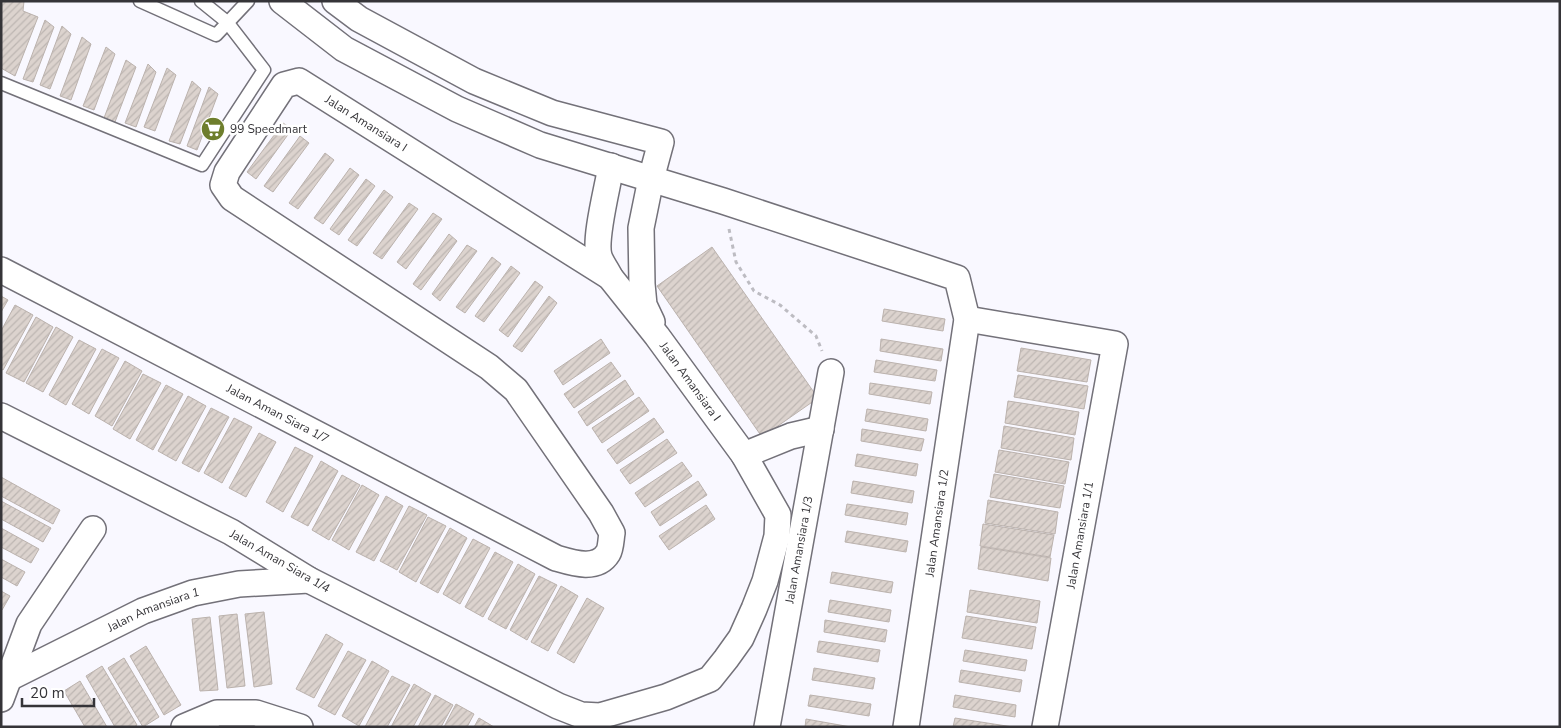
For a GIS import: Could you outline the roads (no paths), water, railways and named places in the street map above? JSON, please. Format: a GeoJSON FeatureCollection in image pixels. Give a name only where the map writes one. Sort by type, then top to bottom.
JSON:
{"type":"FeatureCollection","features":[{"type":"Feature","properties":{"kind":"street"},"geometry":{"type":"LineString","coordinates":[[282,1],[344,49],[457,109],[540,145],[611,166],[957,278],[967,319]]}},
{"type":"Feature","properties":{"kind":"street"},"geometry":{"type":"LineString","coordinates":[[335,1],[359,19],[474,81],[552,113],[661,142],[641,228],[644,304],[657,336]]}},
{"type":"Feature","properties":{"kind":"street","name":"Jalan Amansiara I"},"geometry":{"type":"LineString","coordinates":[[558,706],[581,715],[600,716],[666,697],[710,679],[741,638],[754,610],[765,581],[777,536],[778,515],[744,455],[657,336],[610,277],[299,81],[284,85],[227,172],[223,185],[232,198],[489,367],[516,390],[612,532],[609,552]]}},
{"type":"Feature","properties":{"kind":"street"},"geometry":{"type":"LineString","coordinates":[[610,277],[599,255],[598,244],[611,166]]}},
{"type":"Feature","properties":{"kind":"street","name":"Jalan Aman Siara 1/7"},"geometry":{"type":"LineString","coordinates":[[1,270],[556,558],[580,565],[598,562],[609,552]]}},
{"type":"Feature","properties":{"kind":"street","name":"Jalan Amansiara 1/1"},"geometry":{"type":"LineString","coordinates":[[967,319],[1115,344],[1044,727]]}},
{"type":"Feature","properties":{"kind":"street","name":"Jalan Amansiara 1/2"},"geometry":{"type":"LineString","coordinates":[[906,727],[967,319]]}},
{"type":"Feature","properties":{"kind":"street","name":"Jalan Amansiara 1/3"},"geometry":{"type":"LineString","coordinates":[[767,727],[831,372]]}},
{"type":"Feature","properties":{"kind":"street","name":"Jalan Aman Siara 1/4"},"geometry":{"type":"LineString","coordinates":[[1,416],[231,532],[309,580],[558,706]]}},
{"type":"Feature","properties":{"kind":"street"},"geometry":{"type":"LineString","coordinates":[[744,455],[791,436],[821,429]]}},
{"type":"Feature","properties":{"kind":"street","name":"Jalan Amansiara 1"},"geometry":{"type":"LineString","coordinates":[[5,688],[29,624],[93,530]]}},
{"type":"Feature","properties":{"kind":"street","name":"Jalan Amansiara 1"},"geometry":{"type":"LineString","coordinates":[[5,688],[143,611],[193,593],[239,584],[309,580]]}},
{"type":"Feature","properties":{"kind":"street"},"geometry":{"type":"LineString","coordinates":[[184,727],[217,713],[256,713],[300,727]]}},
{"type":"Feature","properties":{"kind":"lane"},"geometry":{"type":"LineString","coordinates":[[140,1],[216,35],[248,1]]}},
{"type":"Feature","properties":{"kind":"lane"},"geometry":{"type":"LineString","coordinates":[[1,83],[202,165],[264,70],[227,22],[201,1]]}},
{"type":"Feature","properties":{"kind":"place","name":"99 Speedmart"},"geometry":{"type":"Point","coordinates":[213,129]}}]}
